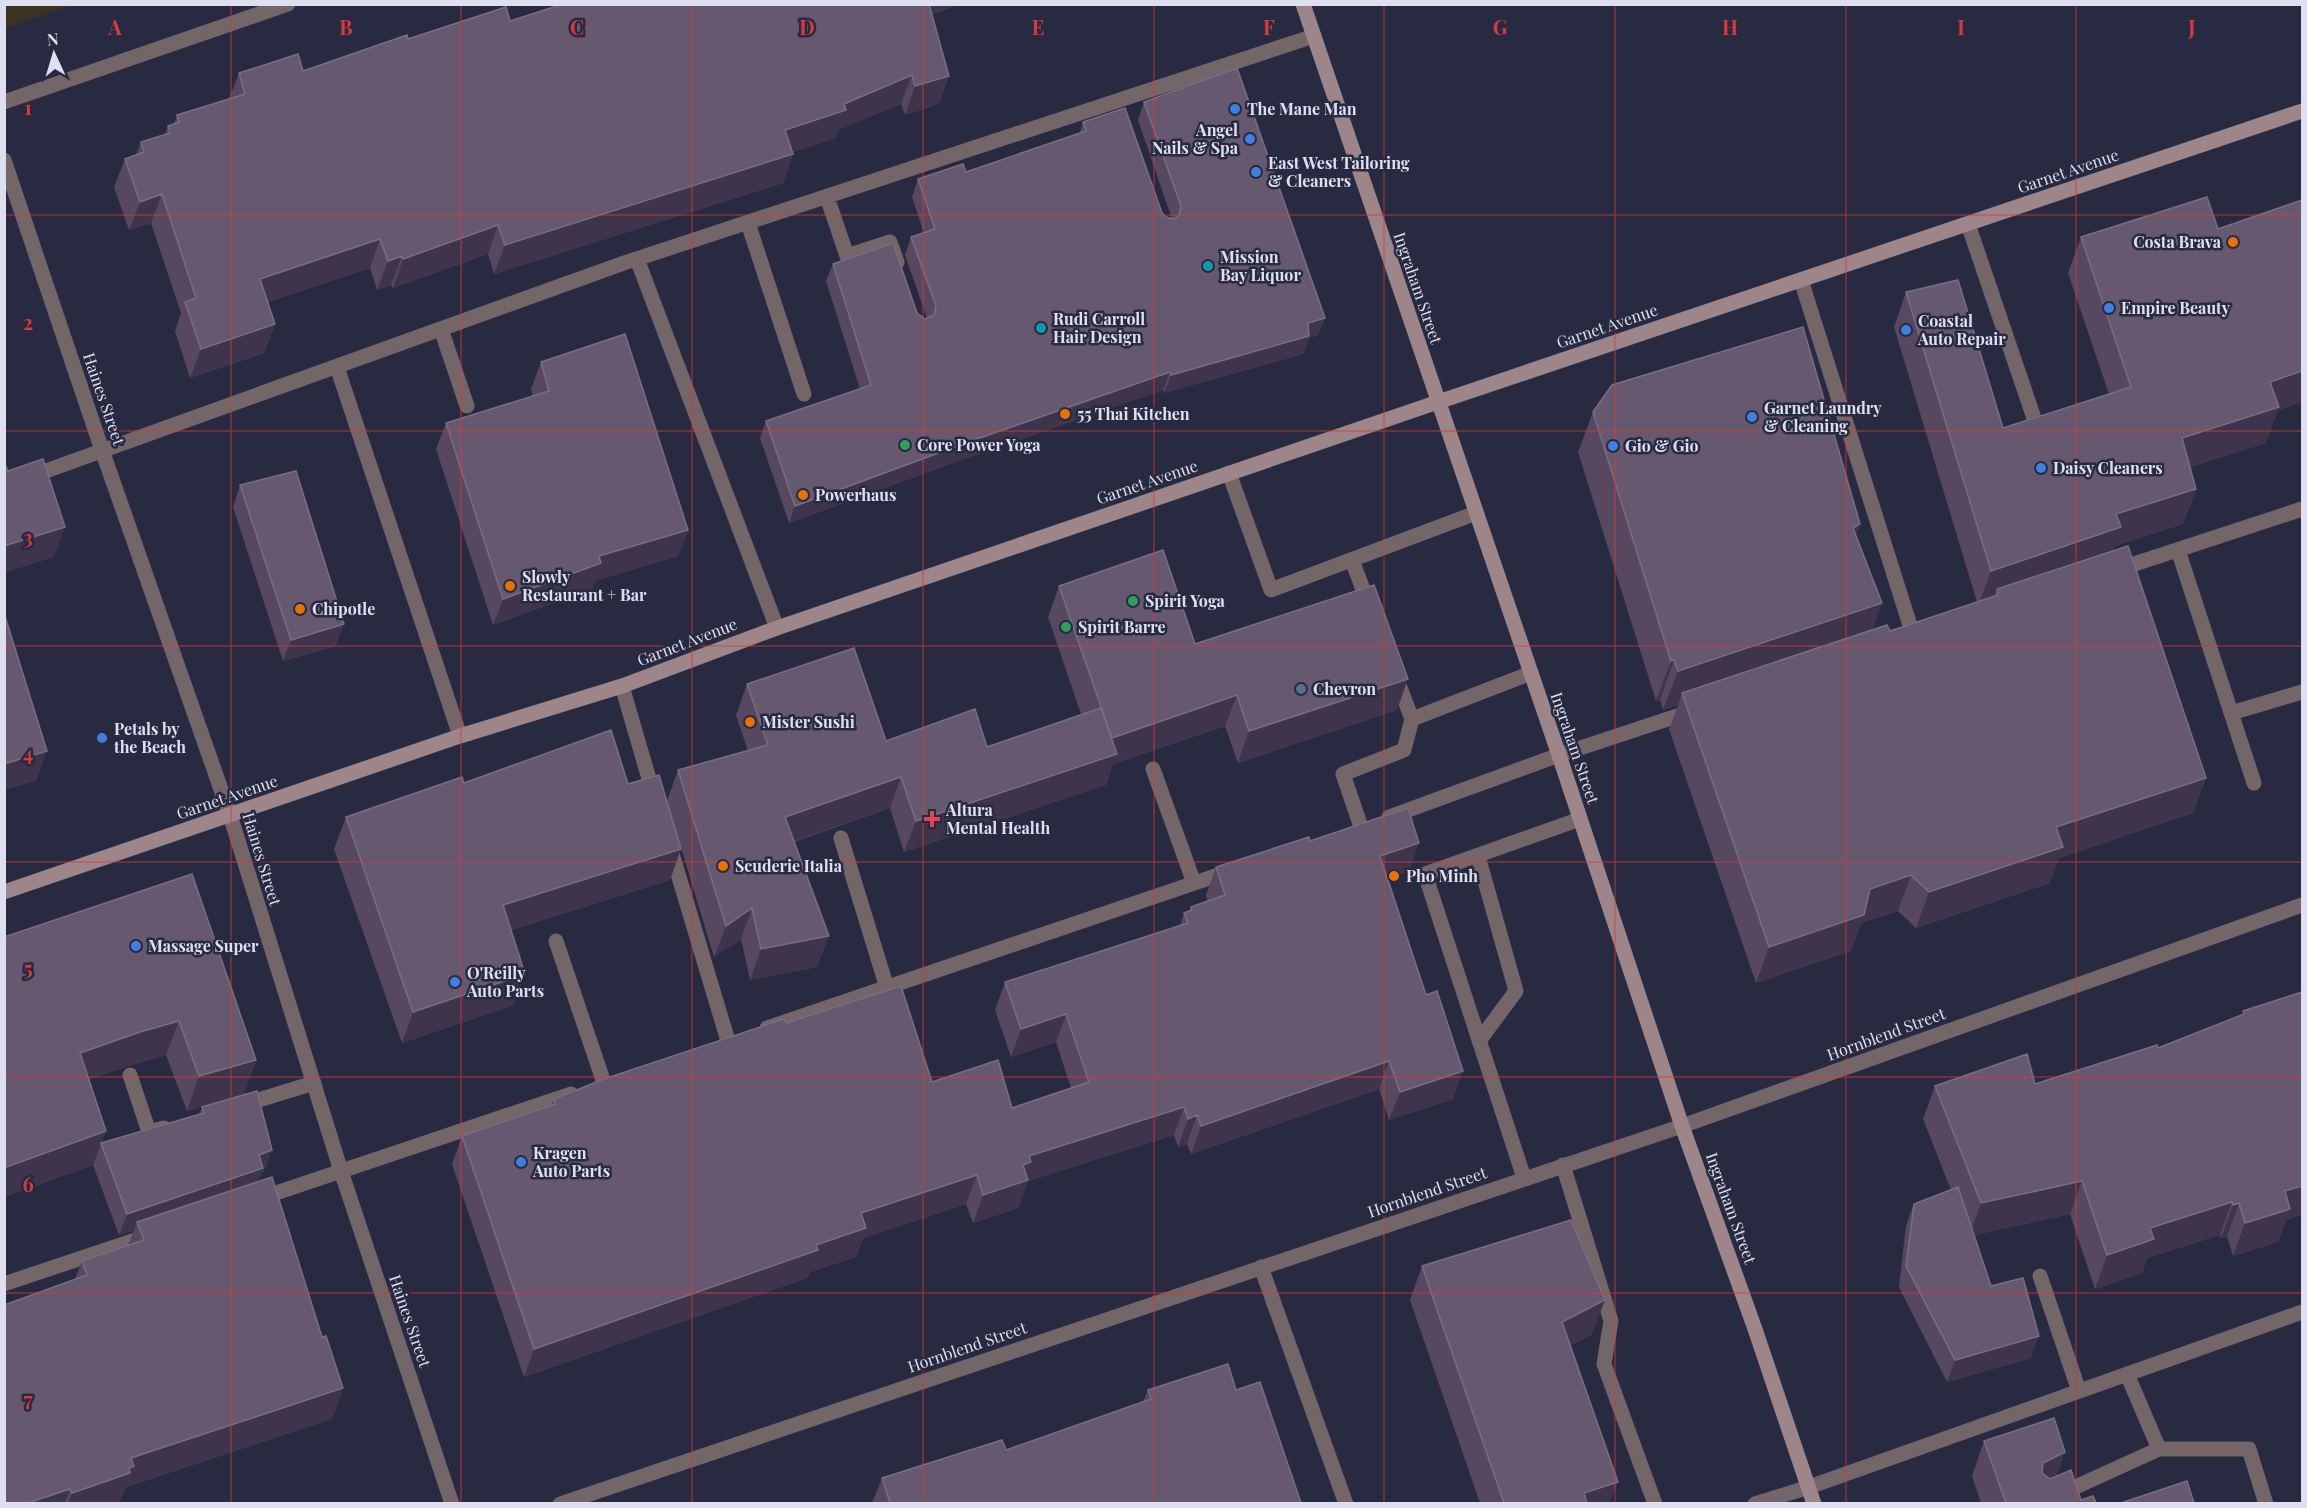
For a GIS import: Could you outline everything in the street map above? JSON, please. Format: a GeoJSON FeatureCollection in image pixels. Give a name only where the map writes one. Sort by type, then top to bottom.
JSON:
{"type":"FeatureCollection","features":[{"type":"Feature","properties":{"kind":"main road","name":"Ingraham Street"},"geometry":{"type":"LineString","coordinates":[[1303,4],[1559,755],[1682,1126],[1755,1329],[1814,1503]]}},
{"type":"Feature","properties":{"kind":"main road","name":"Garnet Avenue"},"geometry":{"type":"LineString","coordinates":[[4,892],[460,736],[622,686],[777,628],[1229,473],[2302,111]]}},
{"type":"Feature","properties":{"kind":"street"},"geometry":{"type":"LineString","coordinates":[[4,102],[288,4]]}},
{"type":"Feature","properties":{"kind":"street"},"geometry":{"type":"LineString","coordinates":[[4,486],[103,453],[637,259],[827,196],[1122,105],[1314,36]]}},
{"type":"Feature","properties":{"kind":"street","name":"Haines Street"},"geometry":{"type":"LineString","coordinates":[[4,160],[103,453],[230,815],[341,1171],[452,1503]]}},
{"type":"Feature","properties":{"kind":"street"},"geometry":{"type":"LineString","coordinates":[[827,196],[847,256],[890,242],[901,274]]}},
{"type":"Feature","properties":{"kind":"street"},"geometry":{"type":"LineString","coordinates":[[748,223],[804,394]]}},
{"type":"Feature","properties":{"kind":"street"},"geometry":{"type":"LineString","coordinates":[[1968,224],[2036,421]]}},
{"type":"Feature","properties":{"kind":"street"},"geometry":{"type":"LineString","coordinates":[[637,259],[777,628]]}},
{"type":"Feature","properties":{"kind":"street"},"geometry":{"type":"LineString","coordinates":[[1802,280],[1914,638]]}},
{"type":"Feature","properties":{"kind":"street"},"geometry":{"type":"LineString","coordinates":[[441,329],[467,406]]}},
{"type":"Feature","properties":{"kind":"street"},"geometry":{"type":"LineString","coordinates":[[337,368],[460,736]]}},
{"type":"Feature","properties":{"kind":"street"},"geometry":{"type":"LineString","coordinates":[[1229,473],[1271,590],[1476,513]]}},
{"type":"Feature","properties":{"kind":"street"},"geometry":{"type":"LineString","coordinates":[[2101,576],[2302,510]]}},
{"type":"Feature","properties":{"kind":"street"},"geometry":{"type":"LineString","coordinates":[[2178,550],[2254,783]]}},
{"type":"Feature","properties":{"kind":"street"},"geometry":{"type":"LineString","coordinates":[[1352,560],[1376,624]]}},
{"type":"Feature","properties":{"kind":"street"},"geometry":{"type":"LineString","coordinates":[[1388,655],[1412,719],[1404,750],[1343,774],[1355,829],[1559,755],[1703,707]]}},
{"type":"Feature","properties":{"kind":"street"},"geometry":{"type":"LineString","coordinates":[[1412,719],[1531,673]]}},
{"type":"Feature","properties":{"kind":"street"},"geometry":{"type":"LineString","coordinates":[[622,686],[659,812]]}},
{"type":"Feature","properties":{"kind":"street"},"geometry":{"type":"LineString","coordinates":[[2231,713],[2302,692]]}},
{"type":"Feature","properties":{"kind":"street"},"geometry":{"type":"LineString","coordinates":[[1153,769],[1194,883]]}},
{"type":"Feature","properties":{"kind":"street"},"geometry":{"type":"LineString","coordinates":[[1524,1178],[1425,874],[1580,819]]}},
{"type":"Feature","properties":{"kind":"street"},"geometry":{"type":"LineString","coordinates":[[666,835],[733,1040],[1250,864]]}},
{"type":"Feature","properties":{"kind":"street"},"geometry":{"type":"LineString","coordinates":[[841,838],[887,988]]}},
{"type":"Feature","properties":{"kind":"street"},"geometry":{"type":"LineString","coordinates":[[1478,856],[1516,991],[1479,1041]]}},
{"type":"Feature","properties":{"kind":"street","name":"Hornblend Street"},"geometry":{"type":"LineString","coordinates":[[560,1503],[1682,1126],[2302,905]]}},
{"type":"Feature","properties":{"kind":"street"},"geometry":{"type":"LineString","coordinates":[[240,1205],[598,1085],[556,941]]}},
{"type":"Feature","properties":{"kind":"street"},"geometry":{"type":"LineString","coordinates":[[129,1075],[149,1132],[182,1123]]}},
{"type":"Feature","properties":{"kind":"street"},"geometry":{"type":"LineString","coordinates":[[226,1109],[314,1083]]}},
{"type":"Feature","properties":{"kind":"street"},"geometry":{"type":"LineString","coordinates":[[1563,1166],[1611,1321],[1604,1364],[1655,1503]]}},
{"type":"Feature","properties":{"kind":"street"},"geometry":{"type":"LineString","coordinates":[[4,1284],[162,1231]]}},
{"type":"Feature","properties":{"kind":"street"},"geometry":{"type":"LineString","coordinates":[[1261,1267],[1346,1503]]}},
{"type":"Feature","properties":{"kind":"street"},"geometry":{"type":"LineString","coordinates":[[2040,1276],[2079,1391]]}},
{"type":"Feature","properties":{"kind":"street"},"geometry":{"type":"LineString","coordinates":[[1755,1503],[1809,1487],[2302,1312]]}},
{"type":"Feature","properties":{"kind":"street"},"geometry":{"type":"LineString","coordinates":[[2127,1374],[2159,1449]]}},
{"type":"Feature","properties":{"kind":"street"},"geometry":{"type":"LineString","coordinates":[[2038,1503],[2159,1449],[2249,1449],[2266,1503]]}},
{"type":"Feature","properties":{"kind":"shaded area"},"geometry":{"type":"Polygon","coordinates":[[[5,4],[73,4],[73,5],[5,28],[5,4]]]}},
{"type":"Feature","properties":{"kind":"building"},"geometry":{"type":"Polygon","coordinates":[[[563,4],[929,4],[949,76],[915,86],[912,75],[844,104],[846,110],[785,130],[793,154],[505,245],[498,225],[403,259],[402,256],[388,261],[380,239],[260,279],[275,324],[201,349],[185,302],[196,298],[162,194],[140,202],[125,159],[144,152],[141,142],[170,133],[168,126],[179,122],[177,115],[245,94],[239,73],[298,54],[303,71],[407,35],[408,39],[506,7],[510,21],[563,4]]]}},
{"type":"Feature","properties":{"kind":"building"},"geometry":{"type":"Polygon","coordinates":[[[1237,68],[1325,318],[1308,323],[1309,336],[1171,375],[1170,372],[971,441],[795,506],[766,421],[871,385],[833,264],[893,243],[917,313],[925,319],[934,315],[936,306],[911,237],[935,229],[918,179],[963,164],[966,172],[1086,131],[1083,122],[1125,108],[1162,213],[1174,219],[1179,215],[1181,206],[1144,102],[1237,68]]]}},
{"type":"Feature","properties":{"kind":"building"},"geometry":{"type":"Polygon","coordinates":[[[2207,197],[2218,229],[2302,200],[2302,371],[2270,382],[2279,407],[2182,438],[2196,489],[2116,514],[2121,527],[1991,571],[1906,292],[1958,280],[2003,428],[2131,387],[2081,237],[2207,197]]]}},
{"type":"Feature","properties":{"kind":"building"},"geometry":{"type":"Polygon","coordinates":[[[1803,327],[1860,524],[1853,528],[1882,603],[1678,671],[1674,660],[1671,661],[1593,412],[1612,385],[1803,327]]]}},
{"type":"Feature","properties":{"kind":"building"},"geometry":{"type":"Polygon","coordinates":[[[625,334],[688,530],[599,556],[601,563],[503,599],[446,423],[549,391],[541,362],[625,334]]]}},
{"type":"Feature","properties":{"kind":"building"},"geometry":{"type":"Polygon","coordinates":[[[43,459],[65,527],[4,546],[4,462],[8,471],[43,459]]]}},
{"type":"Feature","properties":{"kind":"building"},"geometry":{"type":"Polygon","coordinates":[[[296,471],[344,624],[291,640],[240,485],[296,471]]]}},
{"type":"Feature","properties":{"kind":"building"},"geometry":{"type":"Polygon","coordinates":[[[2128,546],[2206,778],[2056,827],[2063,847],[1929,892],[1911,875],[1870,889],[1864,915],[1769,947],[1682,693],[1887,625],[1890,631],[1998,595],[1997,589],[2128,546]]]}},
{"type":"Feature","properties":{"kind":"building"},"geometry":{"type":"Polygon","coordinates":[[[1163,550],[1195,644],[1374,585],[1408,679],[1249,731],[1237,695],[1112,738],[1059,586],[1163,550]]]}},
{"type":"Feature","properties":{"kind":"building"},"geometry":{"type":"Polygon","coordinates":[[[4,613],[47,751],[4,764],[4,613]]]}},
{"type":"Feature","properties":{"kind":"building"},"geometry":{"type":"Polygon","coordinates":[[[854,648],[886,741],[975,709],[987,747],[1101,708],[1117,754],[916,821],[901,777],[785,817],[829,936],[761,949],[752,908],[726,926],[678,770],[768,745],[747,684],[854,648]]]}},
{"type":"Feature","properties":{"kind":"building"},"geometry":{"type":"Polygon","coordinates":[[[611,730],[628,784],[659,775],[681,849],[503,905],[525,974],[413,1012],[346,817],[462,777],[464,783],[611,730]]]}},
{"type":"Feature","properties":{"kind":"building"},"geometry":{"type":"Polygon","coordinates":[[[1408,808],[1419,843],[1380,856],[1426,995],[1437,991],[1463,1071],[1400,1092],[1389,1061],[1201,1126],[1197,1115],[1188,1119],[1184,1107],[1029,1156],[1031,1162],[1023,1165],[1028,1180],[983,1195],[977,1175],[861,1213],[866,1228],[816,1245],[818,1250],[534,1349],[462,1136],[555,1104],[554,1099],[604,1079],[784,1019],[786,1023],[901,986],[932,1082],[998,1060],[1012,1108],[1089,1082],[1066,1014],[1021,1029],[1005,982],[1188,923],[1184,913],[1192,910],[1191,907],[1225,895],[1216,867],[1309,837],[1310,841],[1408,808]]]}},
{"type":"Feature","properties":{"kind":"building"},"geometry":{"type":"Polygon","coordinates":[[[192,874],[256,1060],[199,1076],[179,1021],[80,1053],[106,1131],[4,1168],[4,937],[192,874]]]}},
{"type":"Feature","properties":{"kind":"building"},"geometry":{"type":"Polygon","coordinates":[[[2302,992],[2302,1186],[2285,1191],[2290,1209],[2245,1223],[2239,1203],[2233,1205],[2232,1202],[2150,1228],[2154,1239],[2107,1255],[2082,1181],[1981,1203],[1935,1086],[2027,1054],[2035,1084],[2157,1045],[2158,1048],[2244,1014],[2243,1011],[2302,992]]]}},
{"type":"Feature","properties":{"kind":"building"},"geometry":{"type":"Polygon","coordinates":[[[257,1091],[272,1150],[259,1155],[263,1168],[127,1214],[101,1143],[204,1113],[202,1107],[257,1091]]]}},
{"type":"Feature","properties":{"kind":"building"},"geometry":{"type":"Polygon","coordinates":[[[272,1177],[322,1337],[326,1336],[343,1388],[131,1458],[134,1466],[129,1468],[130,1473],[72,1493],[70,1489],[28,1503],[4,1503],[4,1305],[87,1275],[82,1261],[144,1240],[137,1222],[272,1177]]]}},
{"type":"Feature","properties":{"kind":"building"},"geometry":{"type":"Polygon","coordinates":[[[1958,1187],[1991,1286],[2023,1278],[2039,1336],[1955,1360],[1906,1266],[1914,1204],[1958,1187]]]}},
{"type":"Feature","properties":{"kind":"building"},"geometry":{"type":"Polygon","coordinates":[[[1571,1220],[1605,1300],[1562,1322],[1618,1482],[1584,1493],[1587,1503],[1504,1503],[1422,1266],[1571,1220]]]}},
{"type":"Feature","properties":{"kind":"building"},"geometry":{"type":"Polygon","coordinates":[[[1228,1364],[1236,1390],[1260,1382],[1301,1503],[890,1503],[882,1478],[1002,1440],[1006,1450],[1151,1399],[1148,1390],[1228,1364]]]}},
{"type":"Feature","properties":{"kind":"building"},"geometry":{"type":"Polygon","coordinates":[[[2054,1418],[2065,1452],[2043,1463],[2042,1473],[2050,1479],[2071,1470],[2081,1500],[2093,1496],[2096,1503],[2006,1503],[1984,1441],[2054,1418]]]}},
{"type":"Feature","properties":{"kind":"building"},"geometry":{"type":"Polygon","coordinates":[[[2187,1481],[2194,1503],[2121,1503],[2187,1481]]]}},
{"type":"Feature","properties":{"kind":"place","name":"The Mane Man"},"geometry":{"type":"Point","coordinates":[1235,109]}},
{"type":"Feature","properties":{"kind":"place","name":"Angel Nails & Spa"},"geometry":{"type":"Point","coordinates":[1250,139]}},
{"type":"Feature","properties":{"kind":"place","name":"East West Tailoring & Cleaners"},"geometry":{"type":"Point","coordinates":[1256,172]}},
{"type":"Feature","properties":{"kind":"place","name":"Costa Brava"},"geometry":{"type":"Point","coordinates":[2233,242]}},
{"type":"Feature","properties":{"kind":"place","name":"Mission Bay Liquor"},"geometry":{"type":"Point","coordinates":[1208,266]}},
{"type":"Feature","properties":{"kind":"place","name":"Empire Beauty"},"geometry":{"type":"Point","coordinates":[2109,308]}},
{"type":"Feature","properties":{"kind":"place","name":"Rudi Carroll Hair Design"},"geometry":{"type":"Point","coordinates":[1041,328]}},
{"type":"Feature","properties":{"kind":"place","name":"Coastal Auto Repair"},"geometry":{"type":"Point","coordinates":[1906,330]}},
{"type":"Feature","properties":{"kind":"place","name":"55 Thai Kitchen"},"geometry":{"type":"Point","coordinates":[1065,414]}},
{"type":"Feature","properties":{"kind":"place","name":"Garnet Laundry & Cleaning"},"geometry":{"type":"Point","coordinates":[1752,417]}},
{"type":"Feature","properties":{"kind":"place","name":"Core Power Yoga"},"geometry":{"type":"Point","coordinates":[905,445]}},
{"type":"Feature","properties":{"kind":"place","name":"Gio & Gio"},"geometry":{"type":"Point","coordinates":[1613,446]}},
{"type":"Feature","properties":{"kind":"place","name":"Daisy Cleaners"},"geometry":{"type":"Point","coordinates":[2041,468]}},
{"type":"Feature","properties":{"kind":"place","name":"Powerhaus"},"geometry":{"type":"Point","coordinates":[803,495]}},
{"type":"Feature","properties":{"kind":"place","name":"Slowly Restaurant + Bar"},"geometry":{"type":"Point","coordinates":[510,586]}},
{"type":"Feature","properties":{"kind":"place","name":"Spirit Yoga"},"geometry":{"type":"Point","coordinates":[1133,601]}},
{"type":"Feature","properties":{"kind":"place","name":"Chipotle"},"geometry":{"type":"Point","coordinates":[300,609]}},
{"type":"Feature","properties":{"kind":"place","name":"Spirit Barre"},"geometry":{"type":"Point","coordinates":[1066,627]}},
{"type":"Feature","properties":{"kind":"place","name":"Chevron"},"geometry":{"type":"Point","coordinates":[1301,689]}},
{"type":"Feature","properties":{"kind":"place","name":"Mister Sushi"},"geometry":{"type":"Point","coordinates":[750,722]}},
{"type":"Feature","properties":{"kind":"place","name":"Petals by the Beach"},"geometry":{"type":"Point","coordinates":[102,738]}},
{"type":"Feature","properties":{"kind":"place","name":"Altura Mental Health"},"geometry":{"type":"Point","coordinates":[932,819]}},
{"type":"Feature","properties":{"kind":"place","name":"Scuderie Italia"},"geometry":{"type":"Point","coordinates":[723,866]}},
{"type":"Feature","properties":{"kind":"place","name":"Pho Minh"},"geometry":{"type":"Point","coordinates":[1394,876]}},
{"type":"Feature","properties":{"kind":"place","name":"Massage Super"},"geometry":{"type":"Point","coordinates":[136,946]}},
{"type":"Feature","properties":{"kind":"place","name":"O'Reilly Auto Parts"},"geometry":{"type":"Point","coordinates":[455,982]}},
{"type":"Feature","properties":{"kind":"place","name":"Kragen Auto Parts"},"geometry":{"type":"Point","coordinates":[521,1162]}}]}
